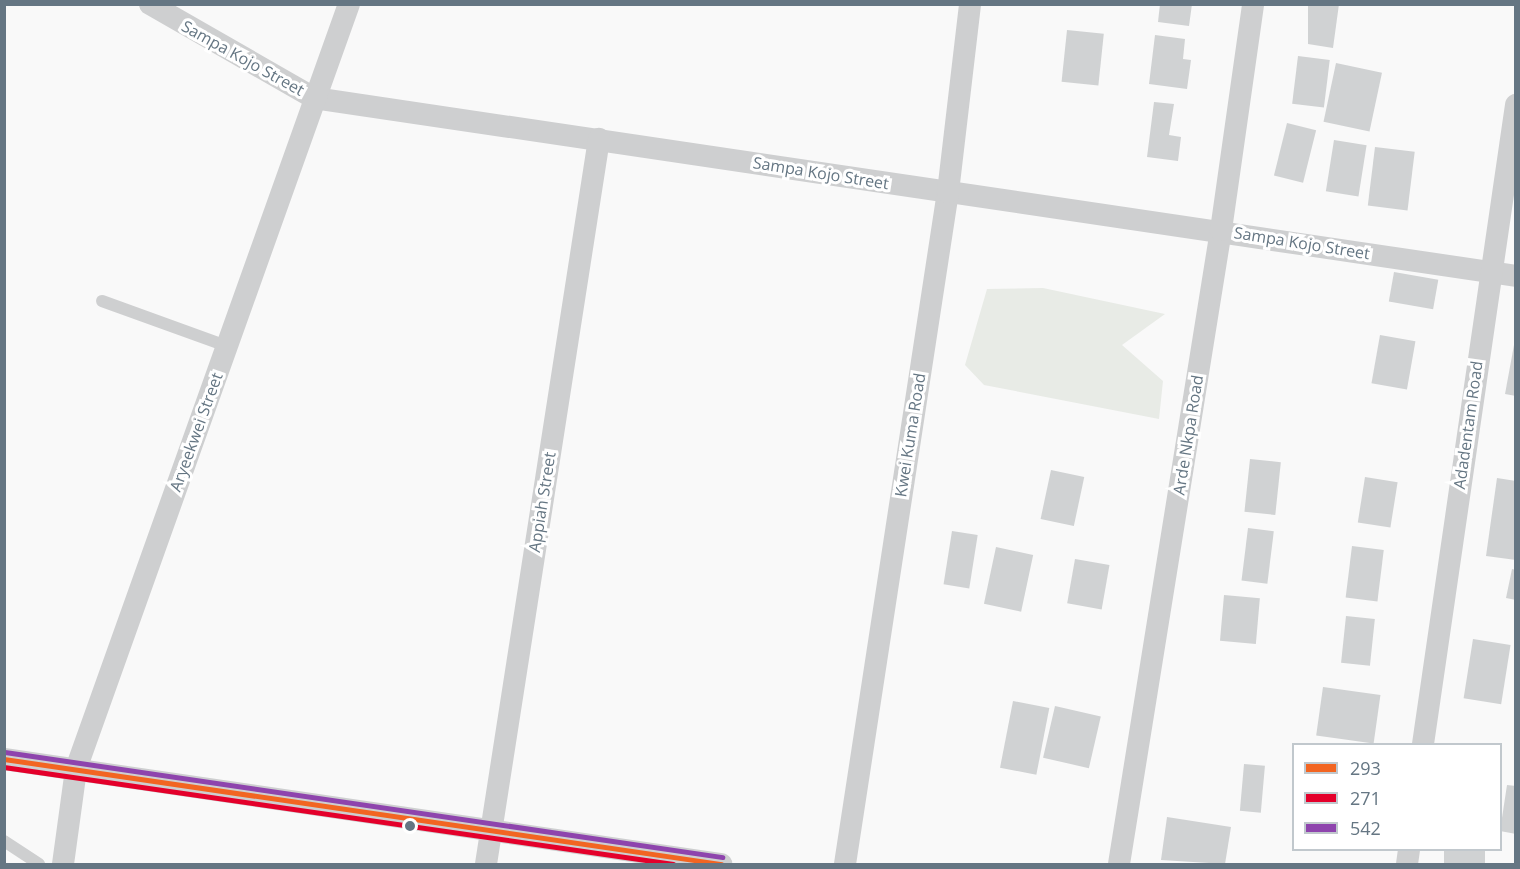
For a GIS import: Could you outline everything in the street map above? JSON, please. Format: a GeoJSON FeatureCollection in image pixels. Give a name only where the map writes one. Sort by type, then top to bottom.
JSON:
{"type":"FeatureCollection","features":[{"type":"Feature","properties":{"kind":"street","name":"Sampa Kojo Street"},"geometry":{"type":"LineString","coordinates":[[150,4],[315,98],[1221,230],[1515,276]]}},
{"type":"Feature","properties":{"kind":"street","name":"Aryeekwei Street"},"geometry":{"type":"LineString","coordinates":[[63,864],[76,769],[349,4]]}},
{"type":"Feature","properties":{"kind":"street","name":"Kwei Kuma Road"},"geometry":{"type":"LineString","coordinates":[[845,864],[948,192],[970,4]]}},
{"type":"Feature","properties":{"kind":"street","name":"Arde Nkpa Road"},"geometry":{"type":"LineString","coordinates":[[1119,864],[1221,230],[1253,4]]}},
{"type":"Feature","properties":{"kind":"street","name":"Adadentam Road"},"geometry":{"type":"LineString","coordinates":[[1423,743],[1489,272],[1515,105]]}},
{"type":"Feature","properties":{"kind":"street","name":"Appiah Street"},"geometry":{"type":"LineString","coordinates":[[486,864],[599,139]]}},
{"type":"Feature","properties":{"kind":"street"},"geometry":{"type":"LineString","coordinates":[[4,759],[721,864]]}},
{"type":"Feature","properties":{"kind":"lane"},"geometry":{"type":"LineString","coordinates":[[102,301],[226,346]]}},
{"type":"Feature","properties":{"kind":"lane"},"geometry":{"type":"LineString","coordinates":[[4,841],[39,864]]}},
{"type":"Feature","properties":{"kind":"shaded area"},"geometry":{"type":"Polygon","coordinates":[[[1043,288],[1165,314],[1122,345],[1163,381],[1159,419],[984,385],[965,365],[987,289],[1043,288]]]}},
{"type":"Feature","properties":{"kind":"building"},"geometry":{"type":"Polygon","coordinates":[[[1160,4],[1192,4],[1189,26],[1158,22],[1160,4]]]}},
{"type":"Feature","properties":{"kind":"building"},"geometry":{"type":"Polygon","coordinates":[[[1308,4],[1339,4],[1333,48],[1308,44],[1308,4]]]}},
{"type":"Feature","properties":{"kind":"building"},"geometry":{"type":"Polygon","coordinates":[[[1067,30],[1104,34],[1098,86],[1062,82],[1067,30]]]}},
{"type":"Feature","properties":{"kind":"building"},"geometry":{"type":"Polygon","coordinates":[[[1155,35],[1185,39],[1183,59],[1191,60],[1187,89],[1149,84],[1155,35]]]}},
{"type":"Feature","properties":{"kind":"building"},"geometry":{"type":"Polygon","coordinates":[[[1298,56],[1330,60],[1324,108],[1292,104],[1298,56]]]}},
{"type":"Feature","properties":{"kind":"building"},"geometry":{"type":"Polygon","coordinates":[[[1336,63],[1382,73],[1369,131],[1324,122],[1336,63]]]}},
{"type":"Feature","properties":{"kind":"building"},"geometry":{"type":"Polygon","coordinates":[[[1154,102],[1174,104],[1169,135],[1181,137],[1178,161],[1147,157],[1154,102]]]}},
{"type":"Feature","properties":{"kind":"building"},"geometry":{"type":"Polygon","coordinates":[[[1287,123],[1316,130],[1303,183],[1274,175],[1287,123]]]}},
{"type":"Feature","properties":{"kind":"building"},"geometry":{"type":"Polygon","coordinates":[[[1334,140],[1367,145],[1358,197],[1326,191],[1334,140]]]}},
{"type":"Feature","properties":{"kind":"building"},"geometry":{"type":"Polygon","coordinates":[[[1375,147],[1415,152],[1408,210],[1368,206],[1375,147]]]}},
{"type":"Feature","properties":{"kind":"building"},"geometry":{"type":"Polygon","coordinates":[[[1394,272],[1438,280],[1433,309],[1389,302],[1394,272]]]}},
{"type":"Feature","properties":{"kind":"building"},"geometry":{"type":"Polygon","coordinates":[[[1380,335],[1415,341],[1407,390],[1371,383],[1380,335]]]}},
{"type":"Feature","properties":{"kind":"building"},"geometry":{"type":"Polygon","coordinates":[[[1514,345],[1516,345],[1516,396],[1505,394],[1514,345]]]}},
{"type":"Feature","properties":{"kind":"building"},"geometry":{"type":"Polygon","coordinates":[[[1250,459],[1281,462],[1275,515],[1244,512],[1250,459]]]}},
{"type":"Feature","properties":{"kind":"building"},"geometry":{"type":"Polygon","coordinates":[[[1051,470],[1084,477],[1074,526],[1041,519],[1051,470]]]}},
{"type":"Feature","properties":{"kind":"building"},"geometry":{"type":"Polygon","coordinates":[[[1365,477],[1398,482],[1390,528],[1358,522],[1365,477]]]}},
{"type":"Feature","properties":{"kind":"building"},"geometry":{"type":"Polygon","coordinates":[[[1497,478],[1516,481],[1516,560],[1486,556],[1497,478]]]}},
{"type":"Feature","properties":{"kind":"building"},"geometry":{"type":"Polygon","coordinates":[[[1248,528],[1274,531],[1267,584],[1242,581],[1248,528]]]}},
{"type":"Feature","properties":{"kind":"building"},"geometry":{"type":"Polygon","coordinates":[[[952,531],[978,535],[969,588],[944,584],[952,531]]]}},
{"type":"Feature","properties":{"kind":"building"},"geometry":{"type":"Polygon","coordinates":[[[1352,546],[1384,550],[1377,602],[1346,598],[1352,546]]]}},
{"type":"Feature","properties":{"kind":"building"},"geometry":{"type":"Polygon","coordinates":[[[996,547],[1033,555],[1021,612],[984,604],[996,547]]]}},
{"type":"Feature","properties":{"kind":"building"},"geometry":{"type":"Polygon","coordinates":[[[1075,559],[1109,565],[1102,609],[1067,603],[1075,559]]]}},
{"type":"Feature","properties":{"kind":"building"},"geometry":{"type":"Polygon","coordinates":[[[1512,569],[1516,570],[1516,600],[1506,598],[1512,569]]]}},
{"type":"Feature","properties":{"kind":"building"},"geometry":{"type":"Polygon","coordinates":[[[1224,595],[1260,598],[1256,644],[1220,641],[1224,595]]]}},
{"type":"Feature","properties":{"kind":"building"},"geometry":{"type":"Polygon","coordinates":[[[1346,616],[1375,619],[1370,666],[1341,663],[1346,616]]]}},
{"type":"Feature","properties":{"kind":"building"},"geometry":{"type":"Polygon","coordinates":[[[1473,639],[1511,645],[1501,704],[1464,698],[1473,639]]]}},
{"type":"Feature","properties":{"kind":"building"},"geometry":{"type":"Polygon","coordinates":[[[1323,687],[1380,695],[1374,743],[1316,736],[1323,687]]]}},
{"type":"Feature","properties":{"kind":"building"},"geometry":{"type":"Polygon","coordinates":[[[1013,701],[1049,708],[1036,775],[1000,768],[1013,701]]]}},
{"type":"Feature","properties":{"kind":"building"},"geometry":{"type":"Polygon","coordinates":[[[1055,706],[1101,717],[1089,768],[1043,758],[1055,706]]]}},
{"type":"Feature","properties":{"kind":"building"},"geometry":{"type":"Polygon","coordinates":[[[1244,764],[1265,766],[1261,813],[1240,811],[1244,764]]]}},
{"type":"Feature","properties":{"kind":"building"},"geometry":{"type":"Polygon","coordinates":[[[1507,785],[1516,786],[1516,834],[1502,831],[1507,785]]]}},
{"type":"Feature","properties":{"kind":"building"},"geometry":{"type":"Polygon","coordinates":[[[1167,817],[1231,827],[1225,864],[1161,860],[1167,817]]]}},
{"type":"Feature","properties":{"kind":"building"},"geometry":{"type":"Polygon","coordinates":[[[1444,851],[1485,851],[1485,864],[1444,864],[1444,851]]]}},
{"type":"Feature","properties":{"kind":"transit line","name":"542"},"geometry":{"type":"LineString","coordinates":[[5,752],[722,857]]}},
{"type":"Feature","properties":{"kind":"transit line","name":"293"},"geometry":{"type":"LineString","coordinates":[[4,759],[721,864]]}},
{"type":"Feature","properties":{"kind":"transit line","name":"271"},"geometry":{"type":"LineString","coordinates":[[4,767],[673,864]]}}]}
